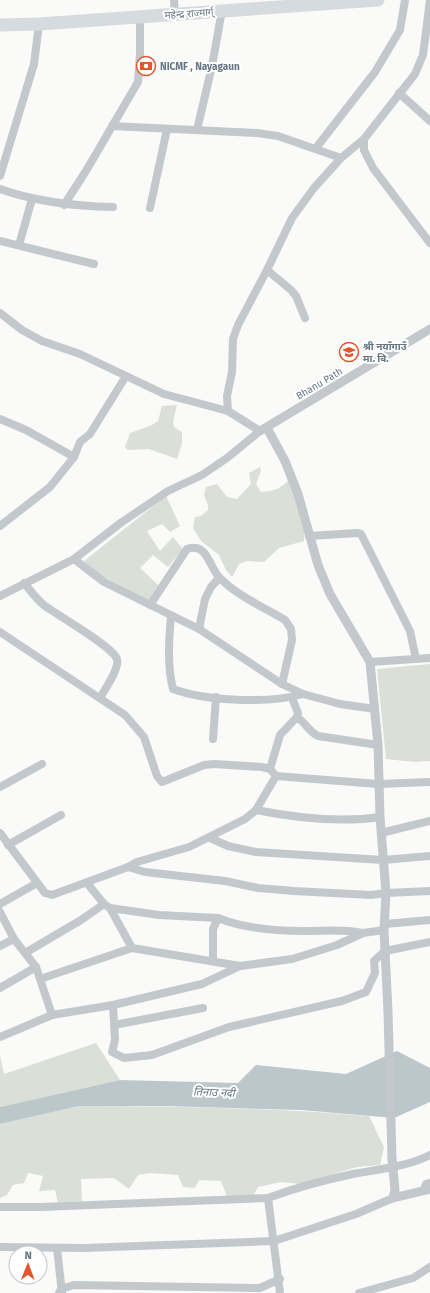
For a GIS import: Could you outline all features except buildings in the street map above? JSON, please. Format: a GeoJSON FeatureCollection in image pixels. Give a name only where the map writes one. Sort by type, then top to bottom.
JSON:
{"type":"FeatureCollection","features":[{"type":"Feature","properties":{"kind":"highway","name":"महेन्द्र राज्मार्ग्"},"geometry":{"type":"LineString","coordinates":[[0,25],[39,24],[175,14],[286,3],[378,0]]}},
{"type":"Feature","properties":{"kind":"street"},"geometry":{"type":"LineString","coordinates":[[174,0],[175,14]]}},
{"type":"Feature","properties":{"kind":"street"},"geometry":{"type":"LineString","coordinates":[[316,148],[379,66],[400,30],[405,0]]}},
{"type":"Feature","properties":{"kind":"street"},"geometry":{"type":"LineString","coordinates":[[228,411],[227,396],[232,372],[233,339],[238,325],[292,218],[314,188],[341,158],[364,139],[415,74],[423,55],[430,0]]}},
{"type":"Feature","properties":{"kind":"street"},"geometry":{"type":"LineString","coordinates":[[197,130],[212,66],[222,10]]}},
{"type":"Feature","properties":{"kind":"street"},"geometry":{"type":"LineString","coordinates":[[64,205],[86,171],[138,82],[140,16]]}},
{"type":"Feature","properties":{"kind":"street"},"geometry":{"type":"LineString","coordinates":[[0,176],[34,64],[39,24]]}},
{"type":"Feature","properties":{"kind":"street"},"geometry":{"type":"LineString","coordinates":[[400,93],[430,121]]}},
{"type":"Feature","properties":{"kind":"street"},"geometry":{"type":"LineString","coordinates":[[112,126],[257,133],[278,136],[341,158]]}},
{"type":"Feature","properties":{"kind":"street"},"geometry":{"type":"LineString","coordinates":[[150,208],[167,129]]}},
{"type":"Feature","properties":{"kind":"street"},"geometry":{"type":"LineString","coordinates":[[364,139],[364,150],[374,168],[430,243]]}},
{"type":"Feature","properties":{"kind":"street"},"geometry":{"type":"LineString","coordinates":[[0,189],[32,199],[64,205],[113,207]]}},
{"type":"Feature","properties":{"kind":"street"},"geometry":{"type":"LineString","coordinates":[[19,245],[32,199]]}},
{"type":"Feature","properties":{"kind":"street"},"geometry":{"type":"LineString","coordinates":[[0,240],[94,264]]}},
{"type":"Feature","properties":{"kind":"street"},"geometry":{"type":"LineString","coordinates":[[267,270],[296,296],[305,318]]}},
{"type":"Feature","properties":{"kind":"street"},"geometry":{"type":"LineString","coordinates":[[0,313],[22,330],[42,341],[80,354],[164,394],[228,411],[263,429],[285,461],[298,494],[318,565],[330,594],[370,662],[378,745],[378,784],[386,892],[384,951],[388,1012],[392,1163],[395,1190],[393,1198]]}},
{"type":"Feature","properties":{"kind":"street","name":"Bhanu Path"},"geometry":{"type":"LineString","coordinates":[[263,429],[430,329]]}},
{"type":"Feature","properties":{"kind":"street"},"geometry":{"type":"LineString","coordinates":[[0,526],[50,487],[74,457],[80,442],[90,434],[126,376]]}},
{"type":"Feature","properties":{"kind":"street"},"geometry":{"type":"LineString","coordinates":[[0,419],[26,430],[74,457]]}},
{"type":"Feature","properties":{"kind":"street"},"geometry":{"type":"LineString","coordinates":[[0,596],[74,559],[122,522],[168,491],[202,474],[227,458],[263,429]]}},
{"type":"Feature","properties":{"kind":"street"},"geometry":{"type":"LineString","coordinates":[[309,536],[361,534],[410,631],[416,659]]}},
{"type":"Feature","properties":{"kind":"street"},"geometry":{"type":"LineString","coordinates":[[150,605],[187,549],[193,547],[201,549],[212,563],[219,578],[285,620],[292,629],[292,640],[282,684]]}},
{"type":"Feature","properties":{"kind":"street"},"geometry":{"type":"LineString","coordinates":[[74,559],[104,582],[199,630],[282,684],[303,694],[340,704],[375,709]]}},
{"type":"Feature","properties":{"kind":"street"},"geometry":{"type":"LineString","coordinates":[[199,630],[205,599],[211,587],[219,578]]}},
{"type":"Feature","properties":{"kind":"street"},"geometry":{"type":"LineString","coordinates":[[24,584],[44,605],[108,648],[117,658],[118,664],[114,674],[100,698]]}},
{"type":"Feature","properties":{"kind":"street"},"geometry":{"type":"LineString","coordinates":[[171,616],[169,635],[170,679],[173,688],[196,695],[275,700],[292,698],[303,694]]}},
{"type":"Feature","properties":{"kind":"street"},"geometry":{"type":"LineString","coordinates":[[0,632],[124,715],[144,737],[157,776],[162,782],[209,765],[249,765],[270,769],[276,776],[378,784],[430,782]]}},
{"type":"Feature","properties":{"kind":"street"},"geometry":{"type":"LineString","coordinates":[[370,662],[430,658]]}},
{"type":"Feature","properties":{"kind":"street"},"geometry":{"type":"LineString","coordinates":[[214,739],[216,697]]}},
{"type":"Feature","properties":{"kind":"street"},"geometry":{"type":"LineString","coordinates":[[270,769],[280,735],[297,717],[298,713],[292,698]]}},
{"type":"Feature","properties":{"kind":"street"},"geometry":{"type":"LineString","coordinates":[[297,717],[305,722],[310,732],[318,736],[378,745]]}},
{"type":"Feature","properties":{"kind":"street"},"geometry":{"type":"LineString","coordinates":[[0,787],[42,764]]}},
{"type":"Feature","properties":{"kind":"street"},"geometry":{"type":"LineString","coordinates":[[0,833],[45,893],[52,895],[128,867],[136,862],[189,847],[210,838],[245,819],[256,810],[276,776]]}},
{"type":"Feature","properties":{"kind":"street"},"geometry":{"type":"LineString","coordinates":[[256,810],[283,816],[318,819],[380,817]]}},
{"type":"Feature","properties":{"kind":"street"},"geometry":{"type":"LineString","coordinates":[[8,845],[61,815]]}},
{"type":"Feature","properties":{"kind":"street"},"geometry":{"type":"LineString","coordinates":[[381,833],[430,821]]}},
{"type":"Feature","properties":{"kind":"street"},"geometry":{"type":"LineString","coordinates":[[210,838],[228,846],[256,852],[383,860],[430,856]]}},
{"type":"Feature","properties":{"kind":"street"},"geometry":{"type":"LineString","coordinates":[[128,867],[145,872],[225,881],[258,888],[294,892],[371,895],[386,892],[430,891]]}},
{"type":"Feature","properties":{"kind":"street"},"geometry":{"type":"LineString","coordinates":[[0,904],[37,883]]}},
{"type":"Feature","properties":{"kind":"street"},"geometry":{"type":"LineString","coordinates":[[87,883],[107,906],[132,948]]}},
{"type":"Feature","properties":{"kind":"street"},"geometry":{"type":"LineString","coordinates":[[25,953],[107,906],[159,914],[218,918],[227,922],[284,931],[338,930],[363,933]]}},
{"type":"Feature","properties":{"kind":"street"},"geometry":{"type":"LineString","coordinates":[[0,912],[14,939],[36,967],[52,1015]]}},
{"type":"Feature","properties":{"kind":"street"},"geometry":{"type":"LineString","coordinates":[[213,960],[213,929],[218,918]]}},
{"type":"Feature","properties":{"kind":"street"},"geometry":{"type":"LineString","coordinates":[[0,1037],[52,1015],[113,1005],[202,984],[240,966],[292,959],[337,945],[363,933],[384,927],[430,920]]}},
{"type":"Feature","properties":{"kind":"street"},"geometry":{"type":"LineString","coordinates":[[0,946],[14,939]]}},
{"type":"Feature","properties":{"kind":"street"},"geometry":{"type":"LineString","coordinates":[[113,1005],[115,1040],[112,1052],[124,1058],[152,1055],[229,1027],[342,1001],[366,992],[375,973],[374,961],[384,951],[430,942]]}},
{"type":"Feature","properties":{"kind":"street"},"geometry":{"type":"LineString","coordinates":[[40,980],[132,948],[213,960],[240,966]]}},
{"type":"Feature","properties":{"kind":"street"},"geometry":{"type":"LineString","coordinates":[[0,988],[36,967]]}},
{"type":"Feature","properties":{"kind":"street"},"geometry":{"type":"LineString","coordinates":[[114,1025],[203,1008]]}},
{"type":"Feature","properties":{"kind":"street"},"geometry":{"type":"LineString","coordinates":[[0,1207],[41,1207],[268,1198],[293,1189],[392,1163],[430,1155]]}},
{"type":"Feature","properties":{"kind":"street"},"geometry":{"type":"LineString","coordinates":[[0,1247],[57,1248],[274,1241],[356,1214],[393,1198],[428,1187]]}},
{"type":"Feature","properties":{"kind":"street"},"geometry":{"type":"LineString","coordinates":[[268,1198],[280,1279],[280,1293]]}},
{"type":"Feature","properties":{"kind":"street"},"geometry":{"type":"LineString","coordinates":[[57,1248],[60,1292],[74,1285],[260,1288],[280,1279]]}},
{"type":"Feature","properties":{"kind":"street"},"geometry":{"type":"LineString","coordinates":[[359,1293],[414,1278],[430,1267]]}},
{"type":"Feature","properties":{"kind":"shaded area"},"geometry":{"type":"Polygon","coordinates":[[[177,405],[173,422],[174,427],[182,432],[182,444],[177,459],[149,449],[128,450],[125,447],[130,433],[152,425],[158,421],[162,406],[177,405]]]}},
{"type":"Feature","properties":{"kind":"shaded area"},"geometry":{"type":"Polygon","coordinates":[[[260,467],[261,471],[256,484],[261,492],[270,491],[283,486],[289,480],[305,527],[304,541],[279,548],[264,562],[247,561],[239,564],[233,576],[231,576],[226,570],[219,555],[201,541],[193,528],[195,517],[201,516],[208,510],[208,505],[204,495],[206,487],[217,484],[227,497],[237,499],[251,484],[249,473],[260,467]]]}},
{"type":"Feature","properties":{"kind":"shaded area"},"geometry":{"type":"Polygon","coordinates":[[[166,496],[180,526],[170,532],[162,524],[147,531],[160,551],[173,537],[183,549],[168,567],[153,555],[140,568],[158,585],[148,601],[98,574],[84,561],[166,496]]]}},
{"type":"Feature","properties":{"kind":"shaded area"},"geometry":{"type":"Polygon","coordinates":[[[430,664],[430,761],[415,762],[386,759],[377,669],[430,664]]]}},
{"type":"Feature","properties":{"kind":"shaded area"},"geometry":{"type":"Polygon","coordinates":[[[96,1043],[120,1080],[0,1107],[0,1055],[4,1074],[96,1043]]]}},
{"type":"Feature","properties":{"kind":"shaded area"},"geometry":{"type":"Polygon","coordinates":[[[79,1106],[224,1108],[369,1116],[384,1147],[380,1165],[357,1167],[300,1184],[281,1182],[258,1187],[250,1201],[229,1202],[221,1181],[199,1180],[195,1188],[183,1187],[178,1175],[149,1173],[138,1175],[129,1189],[114,1178],[81,1179],[82,1201],[58,1203],[55,1190],[39,1191],[43,1176],[28,1173],[24,1183],[13,1185],[7,1195],[0,1198],[0,1124],[79,1106]]]}},
{"type":"Feature","properties":{"kind":"water","name":"तिनाउ नदी"},"geometry":{"type":"Polygon","coordinates":[[[397,1051],[430,1068],[430,1102],[394,1118],[301,1110],[164,1106],[79,1106],[0,1124],[0,1107],[120,1080],[238,1083],[256,1065],[346,1074],[397,1051]]]}},
{"type":"Feature","properties":{"kind":"place","name":"NICMF , Nayagaun"},"geometry":{"type":"Point","coordinates":[146,66]}},
{"type":"Feature","properties":{"kind":"place","name":"श्री नयाँगाउँ मा. वि."},"geometry":{"type":"Point","coordinates":[349,352]}}]}
